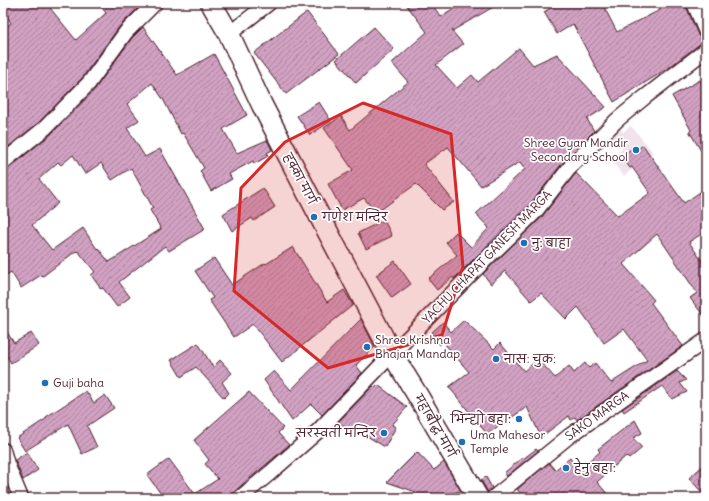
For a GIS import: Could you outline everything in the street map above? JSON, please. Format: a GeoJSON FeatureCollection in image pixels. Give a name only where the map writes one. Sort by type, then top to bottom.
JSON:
{"type":"FeatureCollection","features":[{"type":"Feature","properties":{"kind":"main road","name":"हक्का मार्ग"},"geometry":{"type":"LineString","coordinates":[[211,3],[230,34],[262,105],[392,354]]}},
{"type":"Feature","properties":{"kind":"main road","name":"महाबौद्ध मार्ग"},"geometry":{"type":"LineString","coordinates":[[392,354],[478,498]]}},
{"type":"Feature","properties":{"kind":"street"},"geometry":{"type":"LineString","coordinates":[[3,162],[45,128],[89,83],[126,32],[155,3]]}},
{"type":"Feature","properties":{"kind":"street"},"geometry":{"type":"LineString","coordinates":[[230,34],[269,3]]}},
{"type":"Feature","properties":{"kind":"street"},"geometry":{"type":"LineString","coordinates":[[694,3],[706,32]]}},
{"type":"Feature","properties":{"kind":"street","name":"YACHU CHAPAT GANESH MARGA"},"geometry":{"type":"LineString","coordinates":[[240,498],[317,432],[490,254],[535,212],[572,166],[618,120],[706,50]]}},
{"type":"Feature","properties":{"kind":"street","name":"SAKO MARGA"},"geometry":{"type":"LineString","coordinates":[[492,498],[568,437],[706,340]]}},
{"type":"Feature","properties":{"kind":"street"},"geometry":{"type":"LineString","coordinates":[[3,450],[5,465],[21,498]]}},
{"type":"Feature","properties":{"kind":"highlighted area"},"geometry":{"type":"Polygon","coordinates":[[[363,103],[451,134],[463,267],[442,335],[328,368],[234,291],[241,188],[285,142],[363,103]]]}},
{"type":"Feature","properties":{"kind":"shaded area","name":"Shree Gyan Mandir Secondary School"},"geometry":{"type":"Polygon","coordinates":[[[617,125],[623,132],[631,126],[653,152],[624,176],[610,159],[622,149],[608,132],[617,125]]]}},
{"type":"Feature","properties":{"kind":"building"},"geometry":{"type":"Polygon","coordinates":[[[14,3],[46,3],[76,40],[106,13],[98,3],[143,3],[119,27],[82,78],[39,122],[3,151],[3,29],[11,23],[3,10],[14,3]]]}},
{"type":"Feature","properties":{"kind":"building"},"geometry":{"type":"Polygon","coordinates":[[[405,3],[431,3],[441,17],[464,3],[500,3],[452,31],[463,44],[436,65],[457,88],[472,75],[478,82],[519,48],[533,65],[557,54],[606,107],[587,119],[594,131],[564,161],[529,206],[454,279],[453,277],[437,290],[428,279],[457,255],[446,242],[456,232],[471,247],[489,228],[476,214],[525,169],[520,162],[481,186],[448,147],[424,164],[454,202],[442,210],[416,184],[376,213],[364,198],[342,210],[328,184],[353,170],[324,128],[341,116],[350,130],[408,82],[392,63],[427,32],[405,3]]]}},
{"type":"Feature","properties":{"kind":"building"},"geometry":{"type":"Polygon","coordinates":[[[559,3],[602,3],[617,32],[660,10],[656,3],[686,3],[698,35],[701,39],[706,40],[706,42],[701,43],[667,69],[614,102],[573,24],[557,34],[544,12],[559,3]]]}},
{"type":"Feature","properties":{"kind":"building"},"geometry":{"type":"Polygon","coordinates":[[[307,12],[339,54],[286,94],[254,53],[307,12]]]}},
{"type":"Feature","properties":{"kind":"building"},"geometry":{"type":"Polygon","coordinates":[[[143,27],[177,75],[214,54],[247,115],[223,129],[237,153],[267,140],[272,150],[267,153],[268,156],[254,164],[253,161],[229,174],[232,179],[211,191],[200,171],[204,168],[183,133],[181,134],[163,99],[152,83],[127,104],[139,120],[127,128],[145,157],[160,149],[205,229],[169,251],[165,246],[119,282],[130,297],[117,307],[91,275],[95,272],[78,251],[43,276],[41,275],[21,288],[11,272],[3,277],[3,170],[8,169],[50,135],[95,89],[132,38],[143,27]],[[73,155],[61,165],[58,162],[39,179],[58,203],[32,225],[52,250],[83,228],[97,249],[98,248],[109,262],[161,229],[150,210],[153,208],[131,168],[112,180],[101,163],[85,174],[73,155]]]}},
{"type":"Feature","properties":{"kind":"building"},"geometry":{"type":"Polygon","coordinates":[[[374,27],[394,49],[356,83],[336,60],[374,27]]]}},
{"type":"Feature","properties":{"kind":"building"},"geometry":{"type":"Polygon","coordinates":[[[700,80],[706,91],[706,159],[689,131],[691,130],[672,96],[700,80]]]}},
{"type":"Feature","properties":{"kind":"building"},"geometry":{"type":"Polygon","coordinates":[[[319,102],[331,121],[310,135],[297,116],[319,102]]]}},
{"type":"Feature","properties":{"kind":"building"},"geometry":{"type":"Polygon","coordinates":[[[635,145],[638,149],[643,145],[684,203],[706,188],[706,231],[689,242],[706,267],[706,319],[690,298],[697,293],[657,234],[623,264],[654,300],[651,303],[683,346],[577,420],[575,417],[571,420],[569,416],[541,437],[527,407],[487,434],[449,387],[469,372],[443,342],[440,345],[430,334],[443,322],[451,332],[464,320],[494,349],[500,343],[524,371],[538,359],[555,378],[569,366],[574,373],[585,363],[589,368],[595,363],[611,383],[647,360],[624,329],[604,343],[578,307],[566,319],[541,293],[531,301],[505,271],[491,284],[483,274],[541,218],[576,173],[618,216],[650,193],[632,167],[630,168],[622,157],[635,145]]]}},
{"type":"Feature","properties":{"kind":"building"},"geometry":{"type":"Polygon","coordinates":[[[263,188],[275,207],[254,221],[252,218],[232,231],[223,214],[263,188]]]}},
{"type":"Feature","properties":{"kind":"building"},"geometry":{"type":"Polygon","coordinates":[[[384,220],[392,236],[366,249],[358,233],[384,220]]]}},
{"type":"Feature","properties":{"kind":"building"},"geometry":{"type":"Polygon","coordinates":[[[293,247],[327,302],[344,290],[353,305],[282,362],[253,324],[234,337],[209,300],[213,298],[195,271],[214,258],[232,285],[265,263],[266,264],[293,247]]]}},
{"type":"Feature","properties":{"kind":"building"},"geometry":{"type":"Polygon","coordinates":[[[395,261],[411,284],[392,298],[376,275],[395,261]]]}},
{"type":"Feature","properties":{"kind":"building"},"geometry":{"type":"Polygon","coordinates":[[[361,319],[375,347],[356,365],[362,373],[322,415],[311,404],[292,421],[264,380],[274,371],[291,390],[361,319]]]}},
{"type":"Feature","properties":{"kind":"building"},"geometry":{"type":"Polygon","coordinates":[[[3,326],[14,343],[31,333],[39,345],[11,363],[3,350],[3,326]]]}},
{"type":"Feature","properties":{"kind":"building"},"geometry":{"type":"Polygon","coordinates":[[[198,343],[213,367],[220,360],[232,373],[222,382],[229,393],[224,398],[196,367],[181,377],[171,360],[198,343]]]}},
{"type":"Feature","properties":{"kind":"building"},"geometry":{"type":"Polygon","coordinates":[[[677,371],[686,380],[680,383],[687,392],[672,399],[662,386],[624,412],[622,409],[677,371]]]}},
{"type":"Feature","properties":{"kind":"building"},"geometry":{"type":"Polygon","coordinates":[[[378,385],[407,407],[392,425],[396,427],[385,447],[352,427],[350,430],[338,422],[373,386],[375,388],[378,385]]]}},
{"type":"Feature","properties":{"kind":"building"},"geometry":{"type":"Polygon","coordinates":[[[86,391],[94,403],[105,395],[114,408],[87,426],[97,447],[82,454],[68,424],[25,451],[17,438],[86,391]]]}},
{"type":"Feature","properties":{"kind":"building"},"geometry":{"type":"Polygon","coordinates":[[[249,392],[283,428],[278,433],[289,445],[235,491],[231,498],[164,498],[147,475],[169,459],[195,494],[218,479],[205,464],[209,460],[194,440],[249,392]]]}},
{"type":"Feature","properties":{"kind":"building"},"geometry":{"type":"Polygon","coordinates":[[[635,420],[642,433],[633,438],[642,448],[629,459],[626,456],[597,482],[611,498],[524,498],[517,489],[549,463],[555,470],[570,458],[578,469],[600,452],[598,449],[635,420]]]}},
{"type":"Feature","properties":{"kind":"building"},"geometry":{"type":"Polygon","coordinates":[[[536,449],[538,451],[507,476],[504,473],[522,458],[523,459],[536,449]]]}},
{"type":"Feature","properties":{"kind":"building"},"geometry":{"type":"Polygon","coordinates":[[[27,452],[38,470],[23,480],[15,460],[27,452]]]}},
{"type":"Feature","properties":{"kind":"building"},"geometry":{"type":"Polygon","coordinates":[[[417,452],[434,470],[444,462],[461,491],[431,498],[411,498],[416,492],[387,482],[417,452]]]}},
{"type":"Feature","properties":{"kind":"building"},"geometry":{"type":"Polygon","coordinates":[[[706,463],[706,497],[689,478],[706,463]]]}},
{"type":"Feature","properties":{"kind":"building"},"geometry":{"type":"Polygon","coordinates":[[[486,477],[492,488],[488,492],[481,480],[486,477]]]}},
{"type":"Feature","properties":{"kind":"place","name":"Shree Gyan Mandir Secondary School"},"geometry":{"type":"Point","coordinates":[636,150]}},
{"type":"Feature","properties":{"kind":"place","name":"गणेश मन्दिर"},"geometry":{"type":"Point","coordinates":[314,217]}},
{"type":"Feature","properties":{"kind":"place","name":"नु: बाहा"},"geometry":{"type":"Point","coordinates":[524,243]}},
{"type":"Feature","properties":{"kind":"place","name":"Shree Krishna Bhajan Mandap"},"geometry":{"type":"Point","coordinates":[367,347]}},
{"type":"Feature","properties":{"kind":"place","name":"नास: चुक:"},"geometry":{"type":"Point","coordinates":[496,359]}},
{"type":"Feature","properties":{"kind":"place","name":"Guji baha"},"geometry":{"type":"Point","coordinates":[45,383]}},
{"type":"Feature","properties":{"kind":"place","name":"भिन्द्यो बहा:"},"geometry":{"type":"Point","coordinates":[519,419]}},
{"type":"Feature","properties":{"kind":"place","name":"सरस्वती मन्दिर"},"geometry":{"type":"Point","coordinates":[384,433]}},
{"type":"Feature","properties":{"kind":"place","name":"Uma Mahesor Temple"},"geometry":{"type":"Point","coordinates":[462,442]}},
{"type":"Feature","properties":{"kind":"place","name":"हेनु बहा:"},"geometry":{"type":"Point","coordinates":[566,468]}}]}
